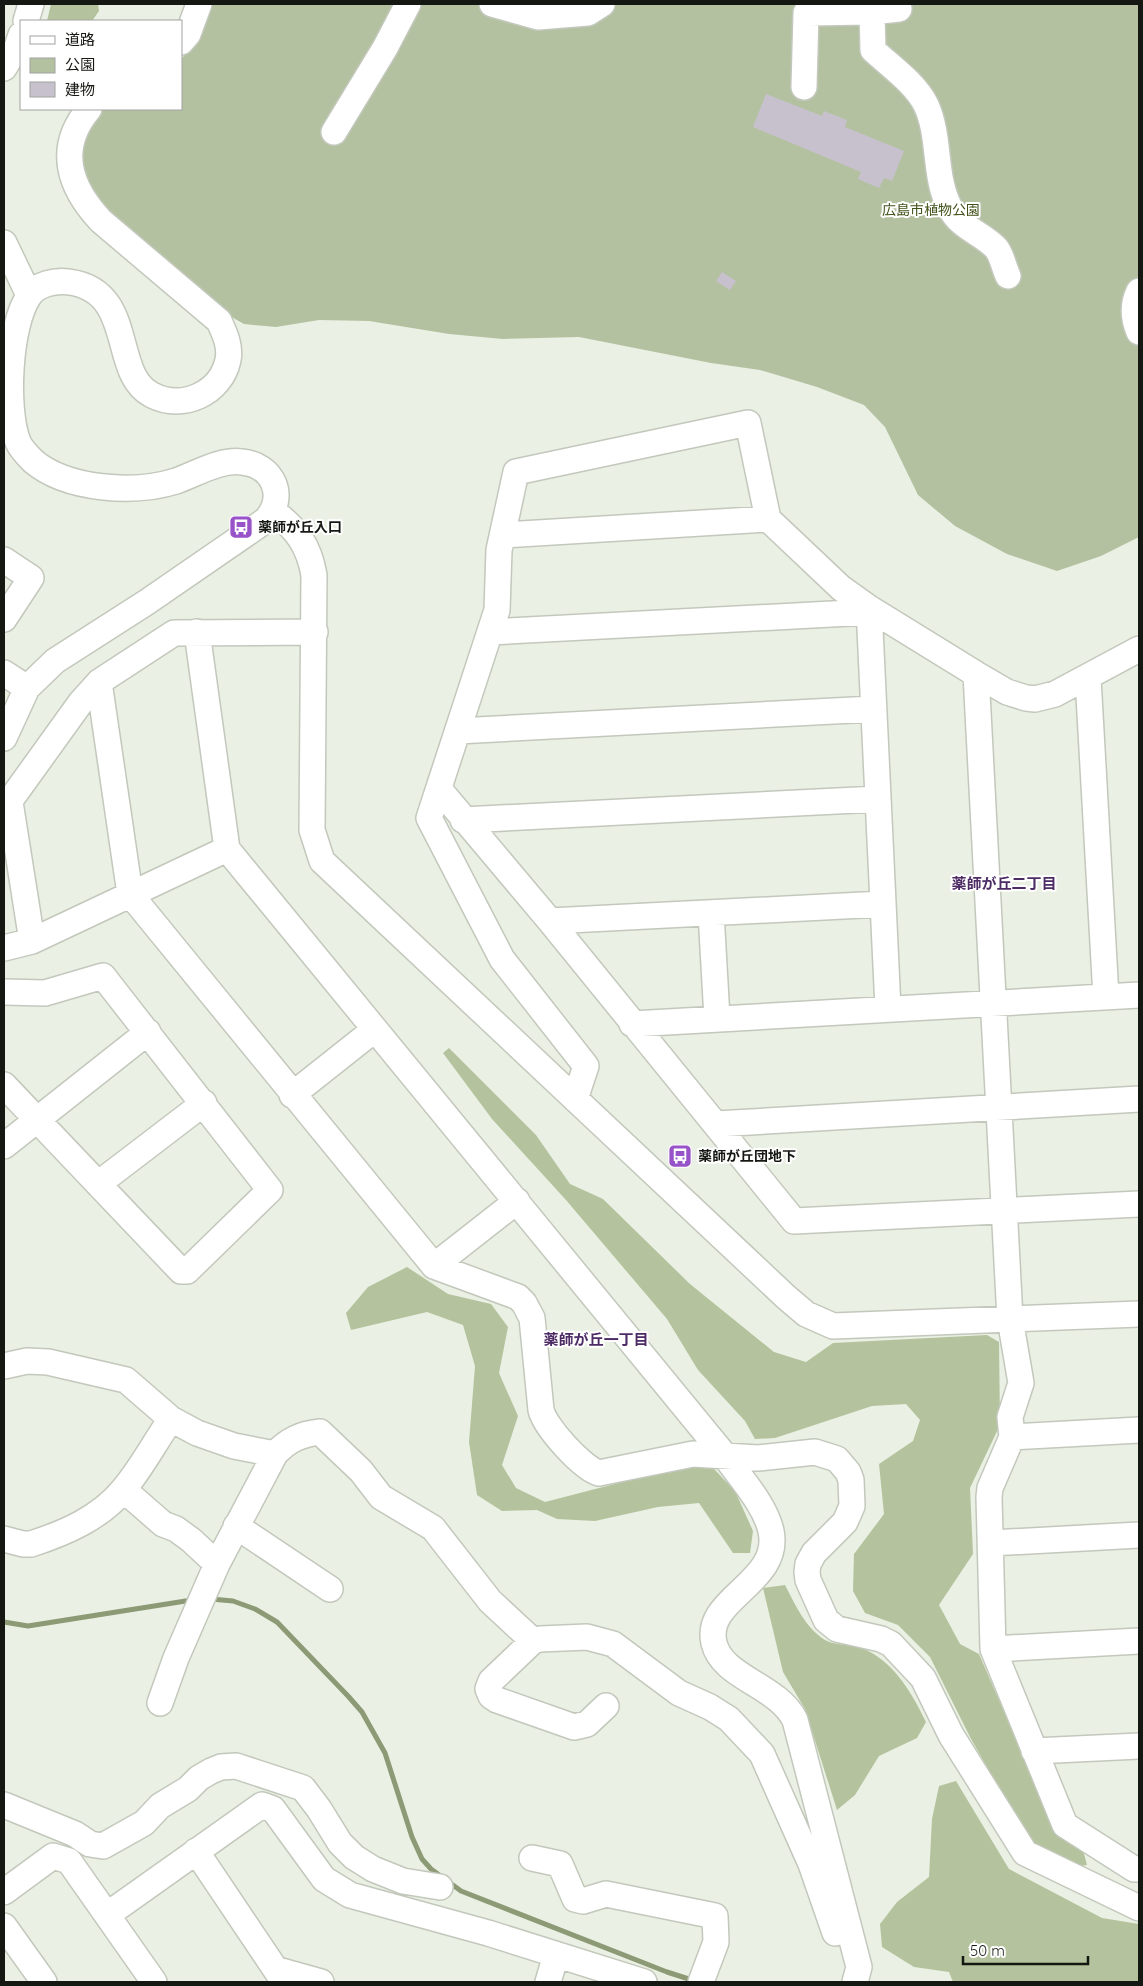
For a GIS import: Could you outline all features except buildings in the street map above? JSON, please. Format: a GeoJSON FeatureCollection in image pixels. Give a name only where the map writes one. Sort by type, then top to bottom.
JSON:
{"type":"FeatureCollection","features":[{"type":"Feature","properties":{"kind":"street"},"geometry":{"type":"LineString","coordinates":[[26,20],[31,4]]}},
{"type":"Feature","properties":{"kind":"street"},"geometry":{"type":"LineString","coordinates":[[182,41],[188,34],[199,4]]}},
{"type":"Feature","properties":{"kind":"street"},"geometry":{"type":"LineString","coordinates":[[334,132],[385,48],[408,4]]}},
{"type":"Feature","properties":{"kind":"street"},"geometry":{"type":"LineString","coordinates":[[492,4],[538,17],[588,13],[602,4]]}},
{"type":"Feature","properties":{"kind":"street"},"geometry":{"type":"LineString","coordinates":[[804,88],[806,13],[872,8],[899,10],[898,4]]}},
{"type":"Feature","properties":{"kind":"street"},"geometry":{"type":"LineString","coordinates":[[872,8],[873,50],[918,91],[926,104],[932,120],[940,184],[951,211],[965,226],[996,249],[1008,276]]}},
{"type":"Feature","properties":{"kind":"street"},"geometry":{"type":"LineString","coordinates":[[4,68],[17,47],[20,38]]}},
{"type":"Feature","properties":{"kind":"street"},"geometry":{"type":"LineString","coordinates":[[4,738],[27,688],[41,673],[72,649],[147,602],[266,520],[273,511],[276,500],[272,480],[260,466],[250,463],[228,463],[151,487],[120,487],[80,482],[65,478],[42,467],[26,454],[18,443],[13,425],[11,377],[15,338],[20,315],[29,295],[43,284],[69,282],[90,288],[104,300],[117,321],[130,366],[139,383],[151,395],[171,401],[192,400],[211,388],[222,376],[229,358],[226,338],[219,321],[101,221],[84,202],[75,183],[70,161],[71,142],[78,122],[88,110]]}},
{"type":"Feature","properties":{"kind":"street"},"geometry":{"type":"LineString","coordinates":[[4,243],[29,295]]}},
{"type":"Feature","properties":{"kind":"street"},"geometry":{"type":"LineString","coordinates":[[1139,291],[1134,305],[1133,316],[1139,332]]}},
{"type":"Feature","properties":{"kind":"street"},"geometry":{"type":"LineString","coordinates":[[575,1099],[586,1066],[502,959],[429,818],[490,632],[500,594],[499,550],[516,472],[748,423],[768,519],[841,588],[869,610],[976,674],[1016,696],[1035,699],[1055,694],[1139,649]]}},
{"type":"Feature","properties":{"kind":"street"},"geometry":{"type":"LineString","coordinates":[[273,511],[295,529],[307,548],[314,575],[312,830],[322,861],[806,1314],[833,1326],[1139,1314]]}},
{"type":"Feature","properties":{"kind":"street"},"geometry":{"type":"LineString","coordinates":[[503,535],[768,519]]}},
{"type":"Feature","properties":{"kind":"street"},"geometry":{"type":"LineString","coordinates":[[4,560],[30,578],[4,619]]}},
{"type":"Feature","properties":{"kind":"street"},"geometry":{"type":"LineString","coordinates":[[490,632],[869,610]]}},
{"type":"Feature","properties":{"kind":"street"},"geometry":{"type":"LineString","coordinates":[[869,610],[872,709],[888,1008]]}},
{"type":"Feature","properties":{"kind":"street"},"geometry":{"type":"LineString","coordinates":[[197,632],[226,849],[725,1456],[767,1518],[772,1540],[769,1557],[762,1570],[717,1618],[713,1630],[713,1642],[725,1663],[780,1699],[795,1720],[859,1967],[854,1982]]}},
{"type":"Feature","properties":{"kind":"street"},"geometry":{"type":"LineString","coordinates":[[32,941],[7,805],[81,702],[99,682],[174,633],[315,632]]}},
{"type":"Feature","properties":{"kind":"street"},"geometry":{"type":"LineString","coordinates":[[4,673],[27,688]]}},
{"type":"Feature","properties":{"kind":"street"},"geometry":{"type":"LineString","coordinates":[[976,674],[1010,1319],[1021,1383],[1010,1417],[1012,1437],[990,1488],[993,1649],[1065,1825],[1137,1870]]}},
{"type":"Feature","properties":{"kind":"street"},"geometry":{"type":"LineString","coordinates":[[1088,678],[1106,997]]}},
{"type":"Feature","properties":{"kind":"street"},"geometry":{"type":"LineString","coordinates":[[99,682],[130,894],[292,1095],[434,1266],[518,1297],[524,1302],[532,1318],[542,1417],[592,1471],[606,1473],[693,1454],[758,1458],[815,1452],[830,1455],[843,1465],[848,1472],[853,1489],[849,1515],[818,1547],[808,1564],[808,1580],[826,1620],[837,1629],[881,1639],[891,1644],[923,1678],[951,1735],[1025,1853],[1139,1908]]}},
{"type":"Feature","properties":{"kind":"street"},"geometry":{"type":"LineString","coordinates":[[458,731],[872,709]]}},
{"type":"Feature","properties":{"kind":"street"},"geometry":{"type":"LineString","coordinates":[[439,789],[463,820],[550,921],[794,1221],[1139,1204]]}},
{"type":"Feature","properties":{"kind":"street"},"geometry":{"type":"LineString","coordinates":[[463,820],[877,799]]}},
{"type":"Feature","properties":{"kind":"street"},"geometry":{"type":"LineString","coordinates":[[4,948],[32,941],[226,849]]}},
{"type":"Feature","properties":{"kind":"street"},"geometry":{"type":"LineString","coordinates":[[550,921],[882,904]]}},
{"type":"Feature","properties":{"kind":"street"},"geometry":{"type":"LineString","coordinates":[[711,913],[718,1018]]}},
{"type":"Feature","properties":{"kind":"street"},"geometry":{"type":"LineString","coordinates":[[4,992],[45,993],[103,976],[270,1190],[187,1271],[181,1271],[4,1085]]}},
{"type":"Feature","properties":{"kind":"street"},"geometry":{"type":"LineString","coordinates":[[632,1024],[1139,995]]}},
{"type":"Feature","properties":{"kind":"street"},"geometry":{"type":"LineString","coordinates":[[292,1095],[374,1030]]}},
{"type":"Feature","properties":{"kind":"street"},"geometry":{"type":"LineString","coordinates":[[4,1146],[148,1032]]}},
{"type":"Feature","properties":{"kind":"street"},"geometry":{"type":"LineString","coordinates":[[716,1124],[1139,1100]]}},
{"type":"Feature","properties":{"kind":"street"},"geometry":{"type":"LineString","coordinates":[[98,1184],[204,1104]]}},
{"type":"Feature","properties":{"kind":"street"},"geometry":{"type":"LineString","coordinates":[[434,1266],[517,1201]]}},
{"type":"Feature","properties":{"kind":"street"},"geometry":{"type":"LineString","coordinates":[[4,1366],[27,1361],[48,1362],[126,1380],[154,1402],[170,1419],[220,1443],[275,1454]]}},
{"type":"Feature","properties":{"kind":"street"},"geometry":{"type":"LineString","coordinates":[[4,1539],[23,1544],[53,1537],[79,1526],[109,1504],[124,1490],[170,1419]]}},
{"type":"Feature","properties":{"kind":"street"},"geometry":{"type":"LineString","coordinates":[[1012,1437],[1139,1430]]}},
{"type":"Feature","properties":{"kind":"street"},"geometry":{"type":"LineString","coordinates":[[160,1703],[216,1564],[275,1454],[285,1444],[299,1435],[320,1432],[361,1471],[381,1498],[433,1528],[490,1601],[533,1642]]}},
{"type":"Feature","properties":{"kind":"street"},"geometry":{"type":"LineString","coordinates":[[124,1490],[163,1524],[176,1529],[191,1540],[216,1564]]}},
{"type":"Feature","properties":{"kind":"street"},"geometry":{"type":"LineString","coordinates":[[236,1526],[330,1589]]}},
{"type":"Feature","properties":{"kind":"street"},"geometry":{"type":"LineString","coordinates":[[992,1543],[1139,1535]]}},
{"type":"Feature","properties":{"kind":"street"},"geometry":{"type":"LineString","coordinates":[[606,1706],[587,1724],[574,1727],[497,1700],[491,1696],[488,1689],[491,1681],[533,1642],[540,1639],[588,1637],[613,1644],[679,1694],[710,1707],[736,1726],[762,1754],[811,1864],[854,1982]]}},
{"type":"Feature","properties":{"kind":"street"},"geometry":{"type":"LineString","coordinates":[[993,1649],[1139,1641]]}},
{"type":"Feature","properties":{"kind":"street"},"geometry":{"type":"LineString","coordinates":[[1034,1751],[1139,1746]]}},
{"type":"Feature","properties":{"kind":"street"},"geometry":{"type":"LineString","coordinates":[[4,1804],[75,1834],[97,1846],[110,1843],[144,1823],[160,1806],[188,1789],[199,1778],[210,1771],[221,1766],[236,1766],[303,1788],[319,1809],[340,1843],[354,1857],[373,1869],[403,1881],[440,1887]]}},
{"type":"Feature","properties":{"kind":"street"},"geometry":{"type":"LineString","coordinates":[[107,1915],[262,1805],[273,1809],[324,1879],[334,1887],[366,1901],[488,1933],[644,1982]]}},
{"type":"Feature","properties":{"kind":"street"},"geometry":{"type":"LineString","coordinates":[[4,1892],[53,1856],[59,1843],[92,1856],[104,1854],[110,1843]]}},
{"type":"Feature","properties":{"kind":"street"},"geometry":{"type":"LineString","coordinates":[[196,1851],[281,1976],[321,1982]]}},
{"type":"Feature","properties":{"kind":"street"},"geometry":{"type":"LineString","coordinates":[[53,1856],[69,1861],[154,1982]]}},
{"type":"Feature","properties":{"kind":"street"},"geometry":{"type":"LineString","coordinates":[[532,1858],[560,1864],[575,1899],[583,1901],[606,1894],[715,1916],[716,1942],[702,1977]]}},
{"type":"Feature","properties":{"kind":"street"},"geometry":{"type":"LineString","coordinates":[[4,1926],[44,1982]]}},
{"type":"Feature","properties":{"kind":"street"},"geometry":{"type":"LineString","coordinates":[[548,1982],[556,1954]]}},
{"type":"Feature","properties":{"kind":"green space"},"geometry":{"type":"Polygon","coordinates":[[[51,4],[98,4],[99,11],[93,20],[47,20],[51,4]]]}},
{"type":"Feature","properties":{"kind":"green space","name":"広島市植物公園"},"geometry":{"type":"Polygon","coordinates":[[[209,4],[1139,4],[1139,537],[1101,556],[1057,571],[1007,554],[955,526],[918,495],[885,427],[864,405],[817,387],[760,370],[711,363],[579,337],[503,339],[449,334],[369,321],[319,320],[276,327],[244,324],[212,306],[88,196],[78,144],[99,110],[182,110],[182,58],[200,34],[209,4]]]}},
{"type":"Feature","properties":{"kind":"green space"},"geometry":{"type":"Polygon","coordinates":[[[449,1048],[536,1135],[570,1184],[603,1199],[690,1284],[774,1352],[806,1362],[833,1343],[987,1335],[999,1342],[1000,1425],[970,1488],[973,1554],[939,1605],[960,1644],[979,1654],[1055,1829],[1081,1843],[1087,1865],[1074,1867],[1033,1848],[970,1737],[930,1657],[898,1625],[865,1613],[853,1591],[854,1554],[884,1514],[879,1464],[913,1441],[920,1420],[906,1404],[872,1406],[775,1438],[755,1439],[745,1421],[698,1370],[667,1319],[566,1200],[492,1119],[443,1053],[449,1048]]]}},
{"type":"Feature","properties":{"kind":"green space"},"geometry":{"type":"Polygon","coordinates":[[[407,1267],[448,1294],[491,1304],[508,1327],[499,1373],[518,1416],[502,1465],[516,1488],[545,1502],[692,1464],[714,1469],[735,1491],[753,1531],[750,1553],[733,1553],[699,1503],[658,1507],[595,1521],[557,1519],[537,1510],[502,1511],[477,1495],[469,1442],[475,1366],[463,1325],[427,1312],[351,1330],[346,1313],[368,1287],[407,1267]]]}},
{"type":"Feature","properties":{"kind":"green space"},"geometry":{"type":"Polygon","coordinates":[[[785,1585],[802,1615],[818,1635],[828,1642],[855,1646],[868,1651],[889,1666],[914,1698],[926,1722],[917,1738],[879,1756],[855,1795],[837,1810],[805,1709],[783,1672],[763,1588],[785,1585]]]}},
{"type":"Feature","properties":{"kind":"green space"},"geometry":{"type":"Polygon","coordinates":[[[956,1781],[1009,1869],[1102,1918],[1139,1924],[1139,1982],[953,1982],[949,1972],[914,1967],[882,1947],[880,1924],[897,1902],[929,1877],[932,1819],[939,1786],[956,1781]]]}},
{"type":"Feature","properties":{"kind":"waterway"},"geometry":{"type":"LineString","coordinates":[[211,1599],[233,1601],[255,1609],[277,1622],[362,1712],[385,1753],[412,1837],[422,1859],[431,1869],[461,1891],[667,1972],[695,1981]]}},
{"type":"Feature","properties":{"kind":"waterway"},"geometry":{"type":"LineString","coordinates":[[4,1622],[28,1626],[192,1600]]}},
{"type":"Feature","properties":{"kind":"place","name":"薬師が丘入口"},"geometry":{"type":"Point","coordinates":[241,527]}},
{"type":"Feature","properties":{"kind":"place","name":"薬師が丘団地下"},"geometry":{"type":"Point","coordinates":[680,1156]}},
{"type":"Feature","properties":{"kind":"district","name":"薬師が丘二丁目"},"geometry":{"type":"Point","coordinates":[1004,883]}},
{"type":"Feature","properties":{"kind":"district","name":"薬師が丘一丁目"},"geometry":{"type":"Point","coordinates":[596,1339]}}]}
